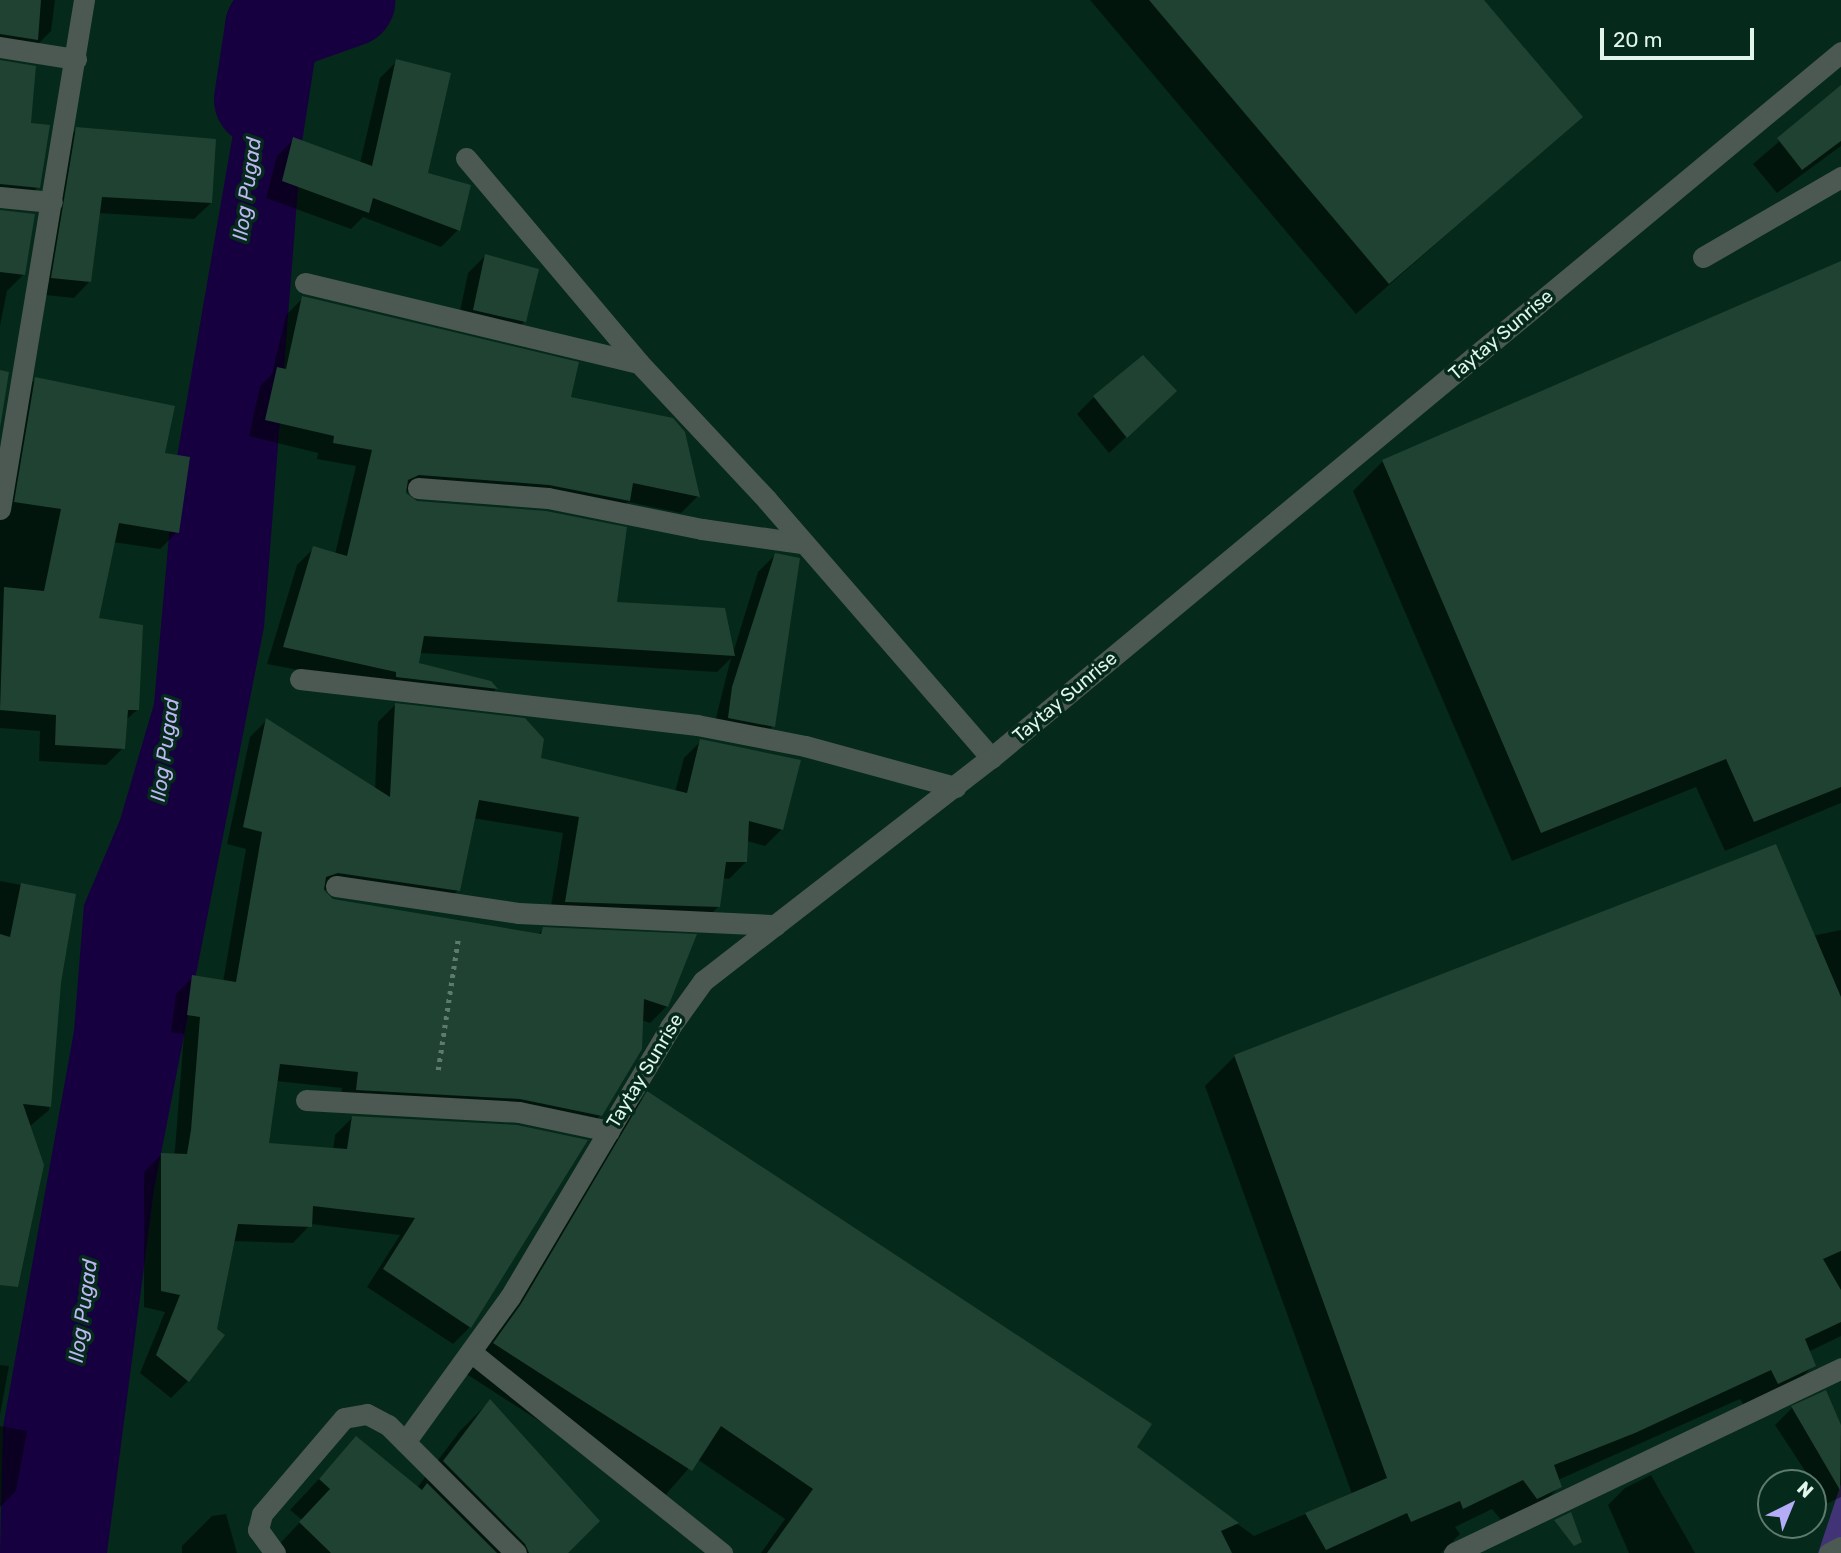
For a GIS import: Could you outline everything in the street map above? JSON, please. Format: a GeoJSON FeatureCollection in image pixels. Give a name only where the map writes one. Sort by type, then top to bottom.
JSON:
{"type":"FeatureCollection","features":[{"type":"Feature","properties":{"kind":"street"},"geometry":{"type":"LineString","coordinates":[[0,509],[8,399],[52,202],[84,0]]}},
{"type":"Feature","properties":{"kind":"street"},"geometry":{"type":"LineString","coordinates":[[0,47],[76,59]]}},
{"type":"Feature","properties":{"kind":"street","name":"Taytay Sunrise"},"geometry":{"type":"LineString","coordinates":[[405,1442],[471,1352],[703,981],[991,758],[1841,52]]}},
{"type":"Feature","properties":{"kind":"street"},"geometry":{"type":"LineString","coordinates":[[466,158],[639,363],[767,500],[800,543],[991,758]]}},
{"type":"Feature","properties":{"kind":"street"},"geometry":{"type":"LineString","coordinates":[[1703,257],[1841,177]]}},
{"type":"Feature","properties":{"kind":"street"},"geometry":{"type":"LineString","coordinates":[[0,197],[52,202]]}},
{"type":"Feature","properties":{"kind":"street"},"geometry":{"type":"LineString","coordinates":[[305,283],[639,363]]}},
{"type":"Feature","properties":{"kind":"street"},"geometry":{"type":"LineString","coordinates":[[418,488],[548,498],[702,529],[800,543]]}},
{"type":"Feature","properties":{"kind":"street"},"geometry":{"type":"LineString","coordinates":[[300,680],[697,725],[805,747],[955,787]]}},
{"type":"Feature","properties":{"kind":"street"},"geometry":{"type":"LineString","coordinates":[[335,886],[518,913],[776,925]]}},
{"type":"Feature","properties":{"kind":"street"},"geometry":{"type":"LineString","coordinates":[[306,1100],[519,1112],[609,1131]]}},
{"type":"Feature","properties":{"kind":"street"},"geometry":{"type":"LineString","coordinates":[[471,1352],[722,1553]]}},
{"type":"Feature","properties":{"kind":"street"},"geometry":{"type":"LineString","coordinates":[[1454,1553],[1841,1368]]}},
{"type":"Feature","properties":{"kind":"street"},"geometry":{"type":"LineString","coordinates":[[275,1553],[258,1530],[262,1514],[344,1418],[367,1414],[405,1442],[516,1553]]}},
{"type":"Feature","properties":{"kind":"street"},"geometry":{"type":"LineString","coordinates":[[1829,1553],[1841,1547]]}},
{"type":"Feature","properties":{"kind":"path"},"geometry":{"type":"LineString","coordinates":[[435,1106],[464,905]]}},
{"type":"Feature","properties":{"kind":"shaded area"},"geometry":{"type":"Polygon","coordinates":[[[1841,1484],[1841,1553],[1818,1553],[1823,1539],[1827,1539],[1827,1526],[1841,1484]]]}},
{"type":"Feature","properties":{"kind":"water"},"geometry":{"type":"Polygon","coordinates":[[[256,0],[324,0],[301,149],[264,627],[154,1189],[107,1553],[0,1553],[3,1427],[74,1031],[84,905],[120,820],[154,704],[175,469],[256,0]]]}},
{"type":"Feature","properties":{"kind":"building"},"geometry":{"type":"Polygon","coordinates":[[[0,0],[41,0],[38,40],[0,34],[0,0]]]}},
{"type":"Feature","properties":{"kind":"building"},"geometry":{"type":"Polygon","coordinates":[[[1149,0],[1484,0],[1583,117],[1389,284],[1149,0]]]}},
{"type":"Feature","properties":{"kind":"building"},"geometry":{"type":"Polygon","coordinates":[[[396,59],[451,73],[428,173],[471,185],[460,231],[373,198],[369,213],[282,181],[293,137],[372,166],[396,59]]]}},
{"type":"Feature","properties":{"kind":"building"},"geometry":{"type":"Polygon","coordinates":[[[0,60],[36,66],[31,123],[50,125],[40,188],[0,184],[0,60]]]}},
{"type":"Feature","properties":{"kind":"building"},"geometry":{"type":"Polygon","coordinates":[[[1841,85],[1841,141],[1802,170],[1777,138],[1841,85]]]}},
{"type":"Feature","properties":{"kind":"building"},"geometry":{"type":"Polygon","coordinates":[[[76,127],[216,139],[212,203],[102,197],[91,282],[51,278],[76,127]]]}},
{"type":"Feature","properties":{"kind":"building"},"geometry":{"type":"Polygon","coordinates":[[[0,210],[35,214],[25,275],[0,272],[0,210]]]}},
{"type":"Feature","properties":{"kind":"building"},"geometry":{"type":"Polygon","coordinates":[[[485,254],[539,269],[526,322],[473,310],[485,254]]]}},
{"type":"Feature","properties":{"kind":"building"},"geometry":{"type":"Polygon","coordinates":[[[1841,261],[1841,787],[1754,822],[1726,759],[1541,833],[1382,460],[1841,261]]]}},
{"type":"Feature","properties":{"kind":"building"},"geometry":{"type":"Polygon","coordinates":[[[302,296],[579,362],[571,397],[673,418],[685,432],[700,497],[633,483],[630,501],[549,485],[419,475],[408,480],[406,493],[417,501],[546,511],[627,527],[617,602],[725,608],[735,656],[424,636],[419,663],[491,681],[498,689],[396,677],[396,672],[283,647],[313,546],[347,556],[372,450],[333,443],[334,436],[265,420],[277,367],[286,369],[302,296]]]}},
{"type":"Feature","properties":{"kind":"building"},"geometry":{"type":"Polygon","coordinates":[[[1143,355],[1177,391],[1127,438],[1093,396],[1143,355]]]}},
{"type":"Feature","properties":{"kind":"building"},"geometry":{"type":"Polygon","coordinates":[[[0,370],[9,372],[0,428],[0,370]]]}},
{"type":"Feature","properties":{"kind":"building"},"geometry":{"type":"Polygon","coordinates":[[[35,377],[175,406],[165,453],[190,457],[179,533],[119,523],[99,618],[143,625],[139,710],[128,710],[125,749],[55,745],[56,715],[0,710],[4,587],[44,591],[61,509],[14,502],[35,377]]]}},
{"type":"Feature","properties":{"kind":"building"},"geometry":{"type":"Polygon","coordinates":[[[775,553],[800,558],[775,727],[728,718],[732,687],[775,553]]]}},
{"type":"Feature","properties":{"kind":"building"},"geometry":{"type":"Polygon","coordinates":[[[395,703],[525,718],[544,739],[541,758],[687,793],[700,739],[801,760],[783,830],[749,821],[747,862],[726,862],[720,907],[565,902],[579,817],[479,800],[460,891],[338,873],[326,877],[324,890],[333,899],[541,934],[543,927],[697,934],[668,1007],[644,999],[642,1049],[602,1116],[520,1099],[356,1090],[358,1072],[280,1064],[269,1143],[347,1149],[352,1116],[517,1125],[588,1140],[471,1328],[383,1269],[415,1218],[313,1206],[312,1227],[238,1224],[217,1329],[225,1335],[189,1382],[156,1355],[180,1295],[161,1291],[161,1153],[187,1154],[200,1017],[187,1015],[192,975],[236,982],[262,832],[243,827],[266,718],[390,797],[395,703]]]}},
{"type":"Feature","properties":{"kind":"building"},"geometry":{"type":"Polygon","coordinates":[[[1776,844],[1841,997],[1841,1251],[1823,1259],[1841,1290],[1841,1322],[1805,1339],[1816,1366],[1778,1384],[1771,1370],[1635,1433],[1554,1465],[1562,1487],[1537,1499],[1523,1480],[1463,1509],[1460,1501],[1411,1522],[1407,1513],[1326,1550],[1305,1513],[1387,1478],[1234,1055],[1776,844]]]}},
{"type":"Feature","properties":{"kind":"building"},"geometry":{"type":"Polygon","coordinates":[[[21,883],[76,894],[61,983],[51,1107],[23,1104],[44,1165],[18,1287],[0,1285],[0,934],[10,937],[21,883]]]}},
{"type":"Feature","properties":{"kind":"building"},"geometry":{"type":"Polygon","coordinates":[[[647,1091],[1152,1424],[1137,1447],[1239,1523],[1221,1531],[1232,1553],[767,1553],[813,1489],[721,1426],[692,1471],[493,1343],[521,1304],[647,1091]]]}},
{"type":"Feature","properties":{"kind":"building"},"geometry":{"type":"Polygon","coordinates":[[[1826,1390],[1841,1425],[1840,1490],[1791,1406],[1826,1390]]]}},
{"type":"Feature","properties":{"kind":"building"},"geometry":{"type":"Polygon","coordinates":[[[490,1399],[600,1521],[568,1553],[529,1553],[525,1544],[443,1461],[490,1399]]]}},
{"type":"Feature","properties":{"kind":"building"},"geometry":{"type":"Polygon","coordinates":[[[356,1436],[422,1490],[427,1483],[497,1553],[331,1553],[299,1522],[330,1489],[319,1479],[356,1436]]]}},
{"type":"Feature","properties":{"kind":"building"},"geometry":{"type":"Polygon","coordinates":[[[1571,1512],[1582,1542],[1574,1546],[1554,1520],[1571,1512]]]}},
{"type":"Feature","properties":{"kind":"waterway","name":"Ilog Pugad"},"geometry":{"type":"LineString","coordinates":[[260,99],[271,27],[348,0]]}}]}
